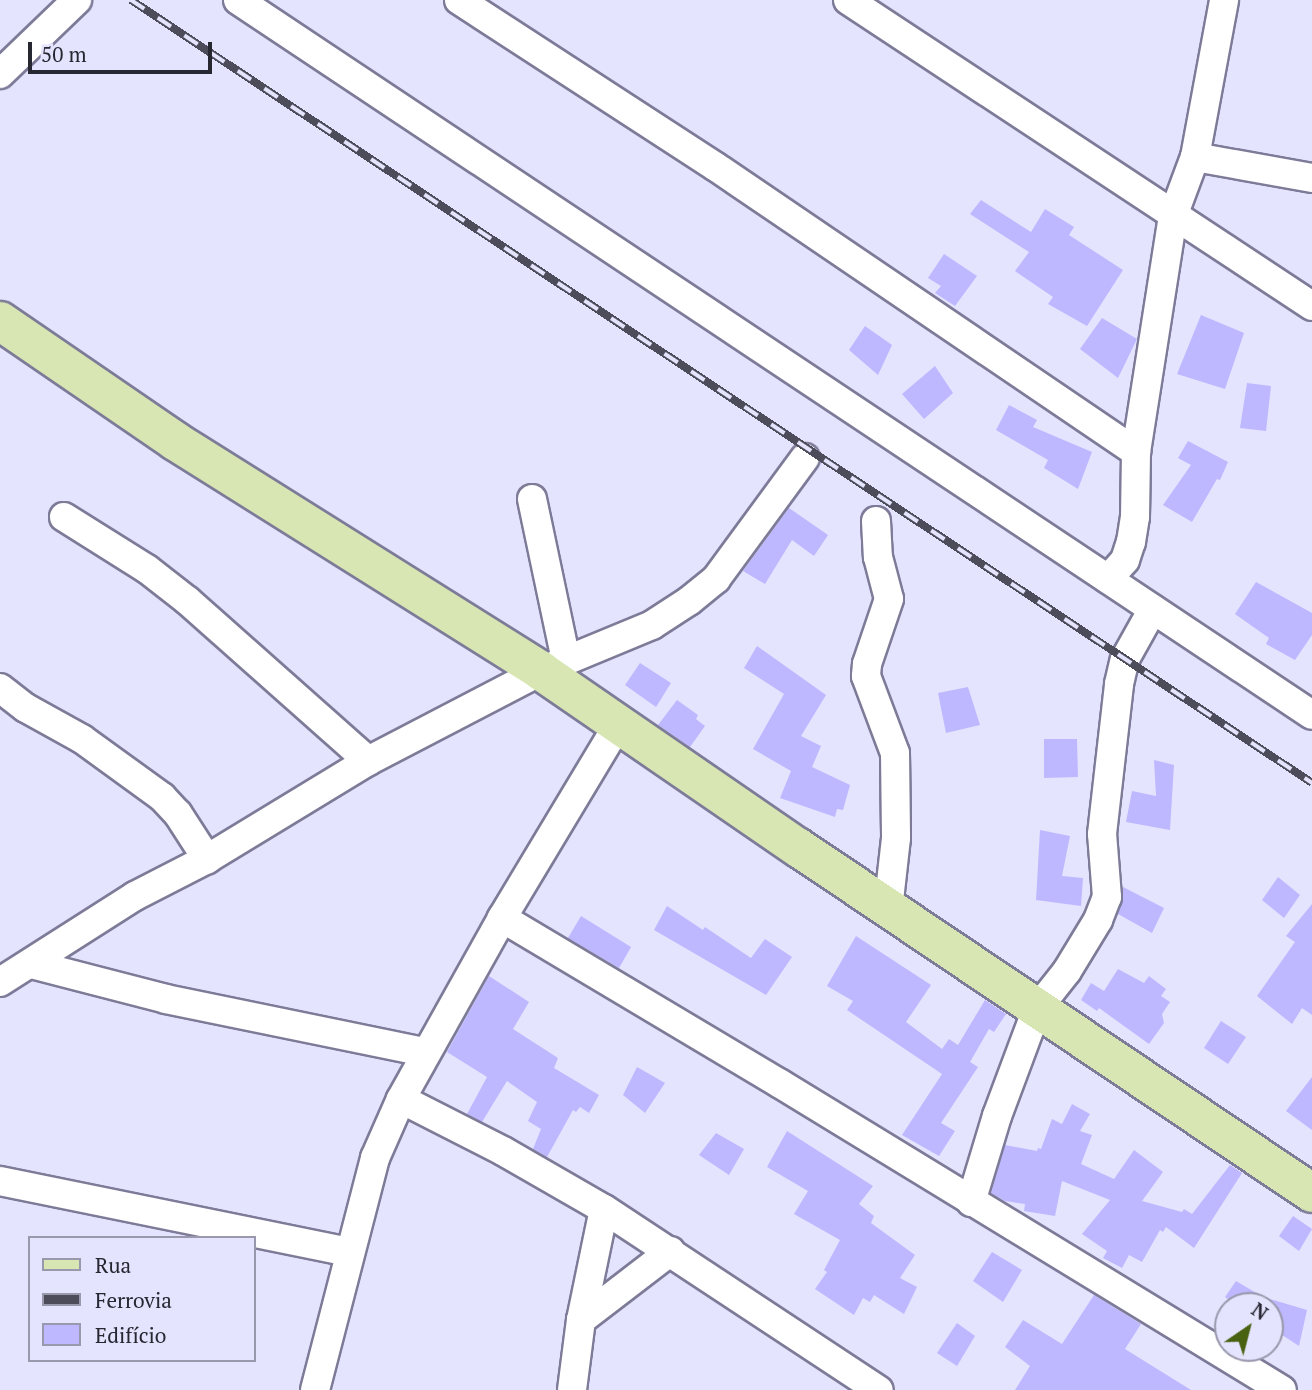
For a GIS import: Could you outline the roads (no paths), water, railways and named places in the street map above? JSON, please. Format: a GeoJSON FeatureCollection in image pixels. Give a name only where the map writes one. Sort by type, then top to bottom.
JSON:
{"type":"FeatureCollection","features":[{"type":"Feature","properties":{"kind":"street"},"geometry":{"type":"LineString","coordinates":[[0,74],[77,0]]}},
{"type":"Feature","properties":{"kind":"street"},"geometry":{"type":"LineString","coordinates":[[239,0],[1312,716]]}},
{"type":"Feature","properties":{"kind":"street"},"geometry":{"type":"LineString","coordinates":[[459,0],[716,167],[1136,452]]}},
{"type":"Feature","properties":{"kind":"street"},"geometry":{"type":"LineString","coordinates":[[848,0],[1312,306]]}},
{"type":"Feature","properties":{"kind":"street"},"geometry":{"type":"LineString","coordinates":[[1108,579],[1125,560],[1131,542],[1135,517],[1136,452],[1173,216],[1195,157],[1224,0]]}},
{"type":"Feature","properties":{"kind":"street"},"geometry":{"type":"LineString","coordinates":[[1195,157],[1312,178]]}},
{"type":"Feature","properties":{"kind":"street"},"geometry":{"type":"LineString","coordinates":[[4,330],[175,441],[554,666],[618,725],[1312,1193]]}},
{"type":"Feature","properties":{"kind":"street"},"geometry":{"type":"LineString","coordinates":[[0,982],[135,896],[207,859],[368,761],[554,666],[652,625],[716,579],[805,458]]}},
{"type":"Feature","properties":{"kind":"street"},"geometry":{"type":"LineString","coordinates":[[532,499],[554,666]]}},
{"type":"Feature","properties":{"kind":"street"},"geometry":{"type":"LineString","coordinates":[[64,517],[147,569],[188,601],[368,761]]}},
{"type":"Feature","properties":{"kind":"street"},"geometry":{"type":"LineString","coordinates":[[876,522],[878,557],[889,599],[867,664],[866,676],[895,753],[896,838],[888,909]]}},
{"type":"Feature","properties":{"kind":"street"},"geometry":{"type":"LineString","coordinates":[[971,1202],[997,1116],[1037,1009],[1067,971],[1098,920],[1107,897],[1102,834],[1111,772],[1117,696],[1125,659],[1153,609]]}},
{"type":"Feature","properties":{"kind":"street"},"geometry":{"type":"LineString","coordinates":[[0,688],[26,708],[82,739],[162,797],[178,814],[207,859]]}},
{"type":"Feature","properties":{"kind":"street"},"geometry":{"type":"LineString","coordinates":[[315,1390],[375,1158],[401,1099],[502,918],[618,725]]}},
{"type":"Feature","properties":{"kind":"street"},"geometry":{"type":"LineString","coordinates":[[502,918],[779,1083],[1282,1390]]}},
{"type":"Feature","properties":{"kind":"street"},"geometry":{"type":"LineString","coordinates":[[31,964],[166,999],[425,1052]]}},
{"type":"Feature","properties":{"kind":"street"},"geometry":{"type":"LineString","coordinates":[[401,1099],[503,1151],[604,1209],[879,1390]]}},
{"type":"Feature","properties":{"kind":"street"},"geometry":{"type":"LineString","coordinates":[[0,1181],[349,1252]]}},
{"type":"Feature","properties":{"kind":"street"},"geometry":{"type":"LineString","coordinates":[[572,1390],[581,1320],[604,1209]]}},
{"type":"Feature","properties":{"kind":"street"},"geometry":{"type":"LineString","coordinates":[[581,1320],[671,1251]]}},
{"type":"Feature","properties":{"kind":"railway"},"geometry":{"type":"LineString","coordinates":[[131,0],[1312,783]]}}]}
